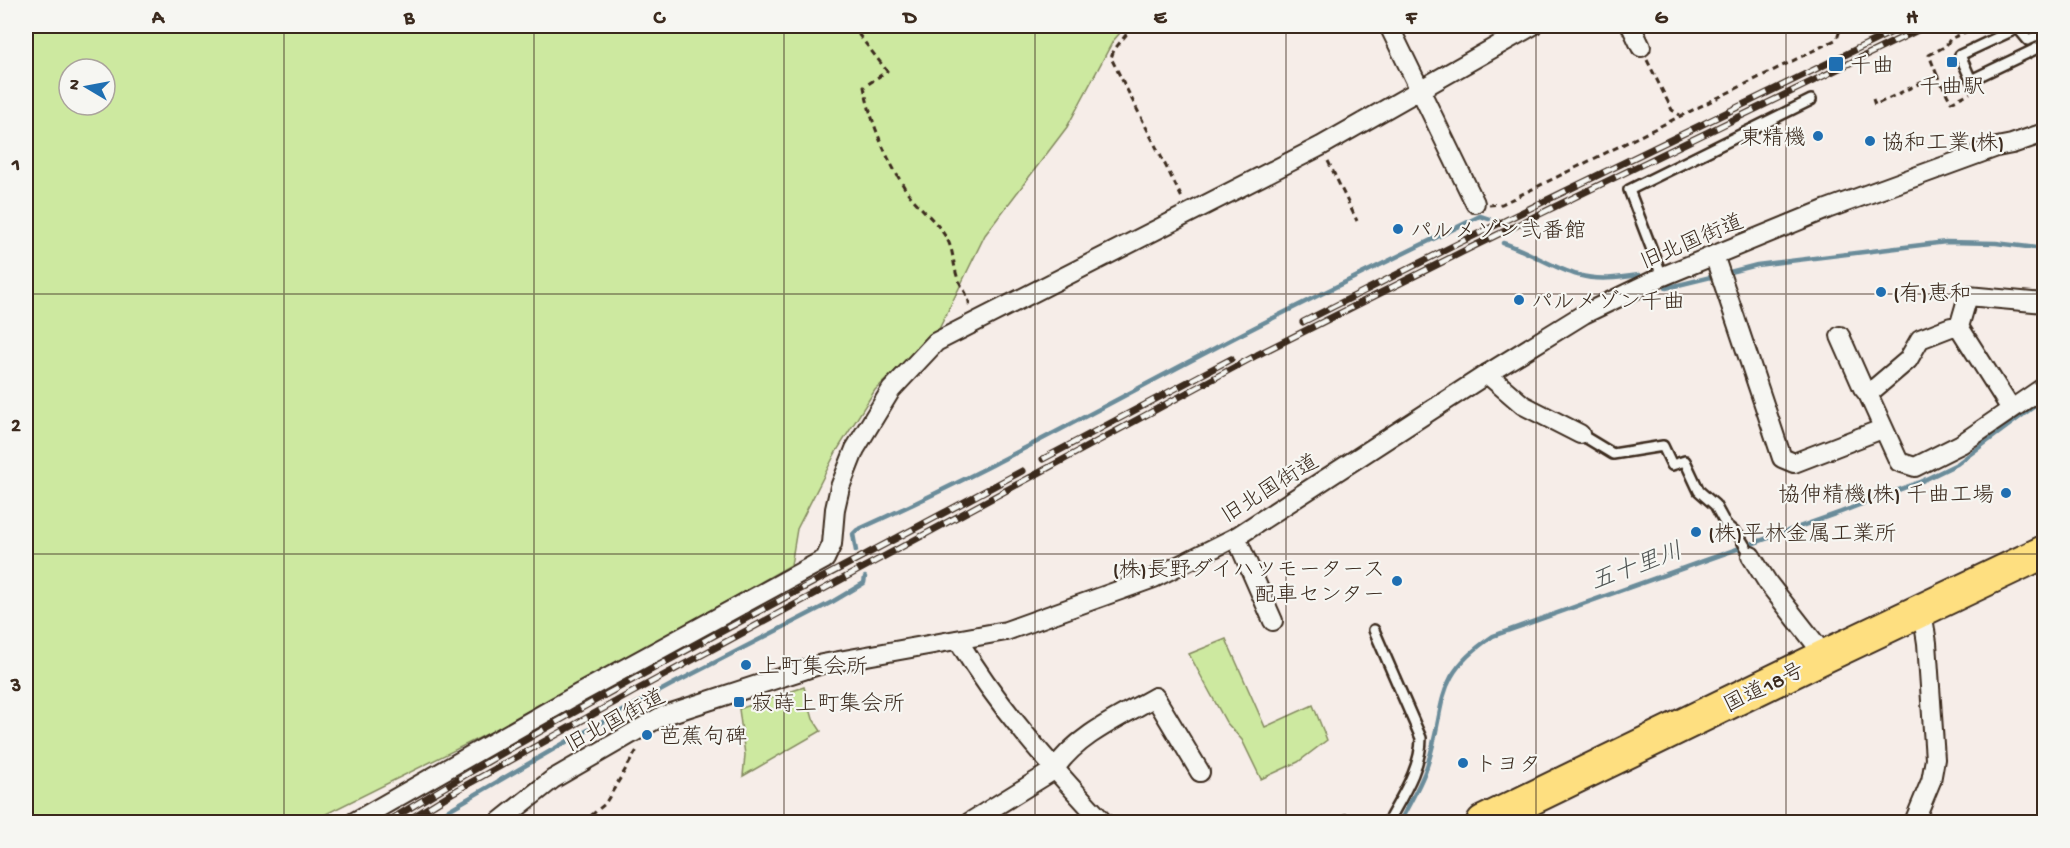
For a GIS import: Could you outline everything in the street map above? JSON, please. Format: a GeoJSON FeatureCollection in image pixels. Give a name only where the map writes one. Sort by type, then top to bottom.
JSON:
{"type":"FeatureCollection","features":[{"type":"Feature","properties":{"kind":"highway","name":"国道18号"},"geometry":{"type":"LineString","coordinates":[[1483,822],[2044,552]]}},
{"type":"Feature","properties":{"kind":"street"},"geometry":{"type":"LineString","coordinates":[[1389,26],[1475,203]]}},
{"type":"Feature","properties":{"kind":"street"},"geometry":{"type":"LineString","coordinates":[[354,822],[578,694],[825,559],[832,544],[835,509],[840,487],[855,449],[891,390],[936,342],[1321,146],[1532,26]]}},
{"type":"Feature","properties":{"kind":"street"},"geometry":{"type":"LineString","coordinates":[[1631,26],[1641,47]]}},
{"type":"Feature","properties":{"kind":"street","name":"旧北国街道"},"geometry":{"type":"LineString","coordinates":[[498,822],[552,779],[662,716],[822,664],[1006,631],[1143,582],[1236,537],[1304,495],[1486,374],[1584,314],[1662,276],[1718,268],[1859,198],[1997,147],[2044,133]]}},
{"type":"Feature","properties":{"kind":"street"},"geometry":{"type":"LineString","coordinates":[[1718,268],[1782,458],[1794,463],[1882,429]]}},
{"type":"Feature","properties":{"kind":"street"},"geometry":{"type":"LineString","coordinates":[[2011,409],[1959,327],[1968,296],[2044,303]]}},
{"type":"Feature","properties":{"kind":"street"},"geometry":{"type":"LineString","coordinates":[[1868,394],[1908,360],[1920,339],[1951,327],[1959,327]]}},
{"type":"Feature","properties":{"kind":"street"},"geometry":{"type":"LineString","coordinates":[[1840,336],[1899,462],[1915,467],[1961,444],[2044,387]]}},
{"type":"Feature","properties":{"kind":"street"},"geometry":{"type":"LineString","coordinates":[[1486,374],[1523,405],[1580,434]]}},
{"type":"Feature","properties":{"kind":"street"},"geometry":{"type":"LineString","coordinates":[[1236,537],[1273,621]]}},
{"type":"Feature","properties":{"kind":"street"},"geometry":{"type":"LineString","coordinates":[[1749,555],[1825,656]]}},
{"type":"Feature","properties":{"kind":"street"},"geometry":{"type":"LineString","coordinates":[[1918,821],[1931,781],[1935,759],[1922,611]]}},
{"type":"Feature","properties":{"kind":"street"},"geometry":{"type":"LineString","coordinates":[[958,640],[978,672],[1054,770],[1103,822]]}},
{"type":"Feature","properties":{"kind":"street"},"geometry":{"type":"LineString","coordinates":[[970,822],[1054,770],[1062,757],[1089,735],[1155,697],[1200,772]]}},
{"type":"Feature","properties":{"kind":"lane"},"geometry":{"type":"LineString","coordinates":[[2044,33],[2028,40],[2019,28],[1960,56],[1971,80],[2044,45]]}},
{"type":"Feature","properties":{"kind":"lane"},"geometry":{"type":"LineString","coordinates":[[1662,276],[1629,190],[1811,100]]}},
{"type":"Feature","properties":{"kind":"lane"},"geometry":{"type":"LineString","coordinates":[[1580,434],[1613,454],[1663,446],[1672,465],[1685,460],[1699,491],[1715,505],[1726,525],[1739,536],[1749,555]]}},
{"type":"Feature","properties":{"kind":"lane"},"geometry":{"type":"LineString","coordinates":[[1374,630],[1421,738],[1421,753],[1388,822]]}},
{"type":"Feature","properties":{"kind":"path"},"geometry":{"type":"LineString","coordinates":[[852,26],[887,71],[864,87],[868,109],[881,145],[904,188],[947,239],[956,266],[956,275],[971,302],[970,308],[949,336]]}},
{"type":"Feature","properties":{"kind":"path"},"geometry":{"type":"LineString","coordinates":[[1133,26],[1114,50],[1111,58],[1190,213]]}},
{"type":"Feature","properties":{"kind":"path"},"geometry":{"type":"LineString","coordinates":[[1835,26],[1837,30],[1840,30]]}},
{"type":"Feature","properties":{"kind":"path"},"geometry":{"type":"LineString","coordinates":[[1475,203],[1490,206],[1502,204],[1837,39],[1840,30],[1849,26]]}},
{"type":"Feature","properties":{"kind":"path"},"geometry":{"type":"LineString","coordinates":[[1951,102],[1929,55],[1946,46],[1950,39],[1978,26]]}},
{"type":"Feature","properties":{"kind":"path"},"geometry":{"type":"LineString","coordinates":[[1641,47],[1672,110],[1681,116]]}},
{"type":"Feature","properties":{"kind":"path"},"geometry":{"type":"LineString","coordinates":[[1873,99],[1875,105],[1937,75]]}},
{"type":"Feature","properties":{"kind":"path"},"geometry":{"type":"LineString","coordinates":[[1321,146],[1357,221]]}},
{"type":"Feature","properties":{"kind":"path"},"geometry":{"type":"LineString","coordinates":[[583,822],[605,804],[641,744],[640,729]]}},
{"type":"Feature","properties":{"kind":"green space"},"geometry":{"type":"Polygon","coordinates":[[[26,26],[1126,26],[1113,41],[1067,127],[985,235],[939,329],[875,390],[836,452],[797,529],[791,565],[523,716],[310,822],[26,822],[26,26]]]}},
{"type":"Feature","properties":{"kind":"green space"},"geometry":{"type":"Polygon","coordinates":[[[1226,639],[1265,727],[1313,705],[1327,740],[1298,762],[1261,779],[1242,740],[1226,722],[1189,654],[1226,639]]]}},
{"type":"Feature","properties":{"kind":"green space"},"geometry":{"type":"Polygon","coordinates":[[[804,687],[813,719],[821,731],[743,776],[745,755],[739,709],[804,687]]]}},
{"type":"Feature","properties":{"kind":"waterway"},"geometry":{"type":"LineString","coordinates":[[856,551],[853,534],[857,530],[993,465],[1347,281],[1480,216],[1489,219]]}},
{"type":"Feature","properties":{"kind":"waterway"},"geometry":{"type":"LineString","coordinates":[[1726,273],[1757,265],[1946,242],[1996,243],[2044,249]]}},
{"type":"Feature","properties":{"kind":"waterway"},"geometry":{"type":"LineString","coordinates":[[1503,243],[1559,268],[1586,277],[1608,278],[1639,275]]}},
{"type":"Feature","properties":{"kind":"waterway"},"geometry":{"type":"LineString","coordinates":[[1666,288],[1715,276]]}},
{"type":"Feature","properties":{"kind":"waterway","name":"五十里川"},"geometry":{"type":"LineString","coordinates":[[1400,822],[1425,771],[1445,692],[1451,678],[1473,651],[1493,636],[1922,481],[1957,464],[2044,399]]}},
{"type":"Feature","properties":{"kind":"waterway"},"geometry":{"type":"LineString","coordinates":[[428,822],[566,742],[832,602],[864,583],[865,577]]}},
{"type":"Feature","properties":{"kind":"railway"},"geometry":{"type":"LineString","coordinates":[[1303,322],[1461,242],[1904,26]]}},
{"type":"Feature","properties":{"kind":"railway"},"geometry":{"type":"LineString","coordinates":[[405,822],[452,793],[633,692],[1257,355],[1466,250],[1926,26]]}},
{"type":"Feature","properties":{"kind":"railway"},"geometry":{"type":"LineString","coordinates":[[1043,459],[1231,359]]}},
{"type":"Feature","properties":{"kind":"railway"},"geometry":{"type":"LineString","coordinates":[[387,822],[622,685],[1022,471]]}},
{"type":"Feature","properties":{"kind":"place","name":"千曲駅"},"geometry":{"type":"Point","coordinates":[1952,62]}},
{"type":"Feature","properties":{"kind":"place","name":"千曲"},"geometry":{"type":"Point","coordinates":[1836,64]}},
{"type":"Feature","properties":{"kind":"place","name":"東精機"},"geometry":{"type":"Point","coordinates":[1818,136]}},
{"type":"Feature","properties":{"kind":"place","name":"協和工業(株)"},"geometry":{"type":"Point","coordinates":[1870,141]}},
{"type":"Feature","properties":{"kind":"place","name":"パルメゾン弐番館"},"geometry":{"type":"Point","coordinates":[1398,229]}},
{"type":"Feature","properties":{"kind":"place","name":"(有)恵和"},"geometry":{"type":"Point","coordinates":[1881,292]}},
{"type":"Feature","properties":{"kind":"place","name":"パルメゾン千曲"},"geometry":{"type":"Point","coordinates":[1519,300]}},
{"type":"Feature","properties":{"kind":"place","name":"協伸精機(株) 千曲工場"},"geometry":{"type":"Point","coordinates":[2006,493]}},
{"type":"Feature","properties":{"kind":"place","name":"(株)平林金属工業所"},"geometry":{"type":"Point","coordinates":[1696,532]}},
{"type":"Feature","properties":{"kind":"place","name":"(株)長野ダイハツモータース 配車センター"},"geometry":{"type":"Point","coordinates":[1397,581]}},
{"type":"Feature","properties":{"kind":"place","name":"上町集会所"},"geometry":{"type":"Point","coordinates":[746,665]}},
{"type":"Feature","properties":{"kind":"place","name":"寂蒔上町集会所"},"geometry":{"type":"Point","coordinates":[739,702]}},
{"type":"Feature","properties":{"kind":"place","name":"芭蕉句碑"},"geometry":{"type":"Point","coordinates":[647,735]}},
{"type":"Feature","properties":{"kind":"place","name":"トヨタ"},"geometry":{"type":"Point","coordinates":[1463,763]}}]}
